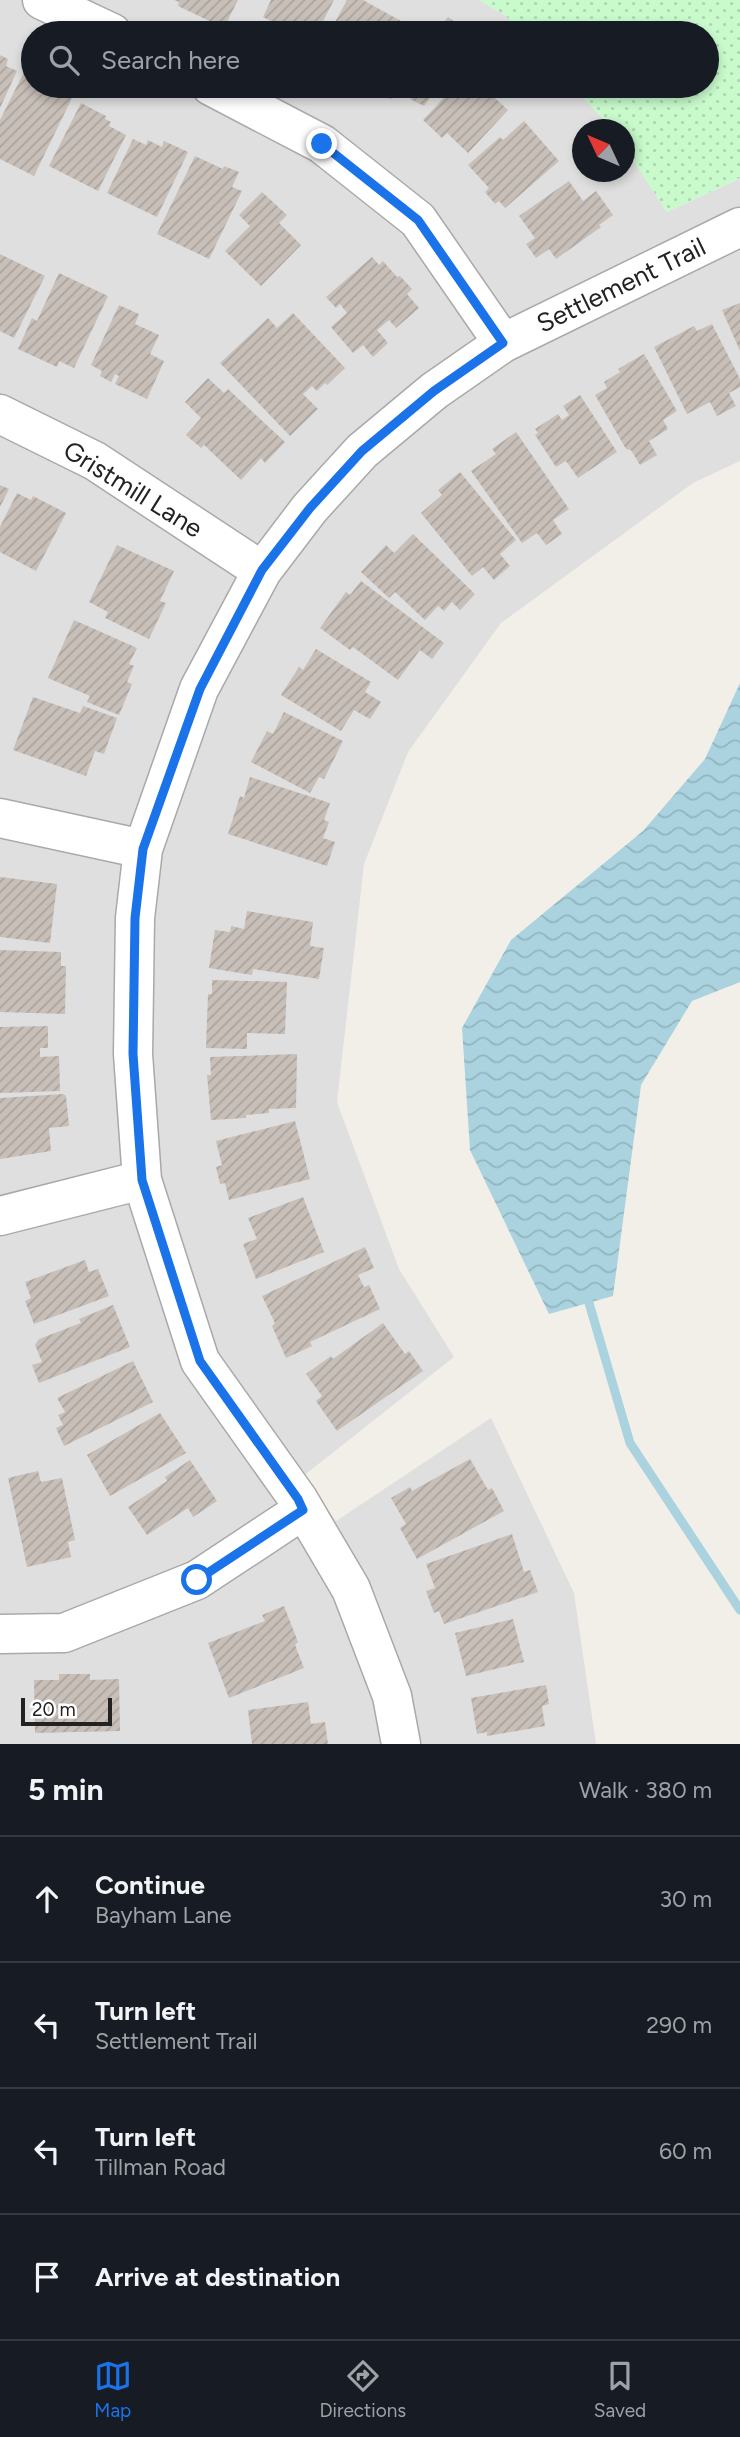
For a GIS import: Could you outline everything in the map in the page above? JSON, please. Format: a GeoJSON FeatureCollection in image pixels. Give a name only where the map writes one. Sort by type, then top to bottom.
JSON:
{"type":"FeatureCollection","features":[{"type":"Feature","properties":{"kind":"street"},"geometry":{"type":"LineString","coordinates":[[48,1],[88,21]]}},
{"type":"Feature","properties":{"kind":"street"},"geometry":{"type":"LineString","coordinates":[[234,98],[322,144],[418,220],[503,343]]}},
{"type":"Feature","properties":{"kind":"street","name":"Settlement Trail"},"geometry":{"type":"LineString","coordinates":[[401,1744],[392,1696],[351,1589],[298,1499],[200,1361],[142,1180],[133,1054],[135,918],[143,849],[200,689],[262,570],[310,508],[362,451],[434,391],[503,343],[740,227]]}},
{"type":"Feature","properties":{"kind":"street","name":"Gristmill Lane"},"geometry":{"type":"LineString","coordinates":[[0,414],[95,461],[262,570]]}},
{"type":"Feature","properties":{"kind":"street"},"geometry":{"type":"LineString","coordinates":[[0,818],[143,849]]}},
{"type":"Feature","properties":{"kind":"street"},"geometry":{"type":"LineString","coordinates":[[0,1216],[142,1180]]}},
{"type":"Feature","properties":{"kind":"street"},"geometry":{"type":"LineString","coordinates":[[0,1634],[64,1633],[197,1580],[303,1510]]}},
{"type":"Feature","properties":{"kind":"shaded area"},"geometry":{"type":"Polygon","coordinates":[[[0,0],[479,0],[511,21],[21,21],[21,98],[584,98],[603,119],[572,119],[572,182],[635,182],[635,163],[667,212],[739,179],[740,181],[740,461],[693,483],[501,623],[408,752],[364,864],[337,1102],[399,1269],[454,1357],[302,1477],[336,1521],[491,1418],[574,1593],[596,1744],[0,1744],[0,0]]]}},
{"type":"Feature","properties":{"kind":"green space"},"geometry":{"type":"Polygon","coordinates":[[[479,0],[740,0],[740,178],[667,212],[635,163],[635,119],[603,119],[584,98],[719,98],[719,21],[511,21],[479,0]]]}},
{"type":"Feature","properties":{"kind":"water"},"geometry":{"type":"Polygon","coordinates":[[[740,683],[740,982],[692,1001],[641,1085],[613,1296],[549,1314],[470,1150],[462,1028],[511,940],[643,831],[705,759],[740,683]]]}},
{"type":"Feature","properties":{"kind":"building"},"geometry":{"type":"Polygon","coordinates":[[[174,0],[238,0],[228,21],[209,21],[178,6],[179,2],[174,0]]]}},
{"type":"Feature","properties":{"kind":"building"},"geometry":{"type":"Polygon","coordinates":[[[271,0],[334,0],[323,21],[271,21],[263,17],[271,0]]]}},
{"type":"Feature","properties":{"kind":"building"},"geometry":{"type":"Polygon","coordinates":[[[347,0],[363,0],[401,21],[336,21],[347,0]]]}},
{"type":"Feature","properties":{"kind":"building"},"geometry":{"type":"Polygon","coordinates":[[[0,55],[8,59],[6,66],[17,71],[0,108],[0,55]]]}},
{"type":"Feature","properties":{"kind":"building"},"geometry":{"type":"Polygon","coordinates":[[[21,78],[21,98],[72,98],[34,176],[0,159],[0,120],[21,78]]]}},
{"type":"Feature","properties":{"kind":"building"},"geometry":{"type":"Polygon","coordinates":[[[411,98],[430,98],[424,106],[411,98]]]}},
{"type":"Feature","properties":{"kind":"building"},"geometry":{"type":"Polygon","coordinates":[[[444,98],[495,98],[508,110],[468,153],[447,133],[442,138],[423,120],[444,98]]]}},
{"type":"Feature","properties":{"kind":"building"},"geometry":{"type":"Polygon","coordinates":[[[81,103],[106,116],[105,119],[111,122],[109,126],[126,135],[98,191],[49,166],[81,103]]]}},
{"type":"Feature","properties":{"kind":"building"},"geometry":{"type":"Polygon","coordinates":[[[524,121],[559,161],[505,208],[499,201],[495,204],[485,192],[489,188],[468,165],[500,137],[503,140],[524,121]]]}},
{"type":"Feature","properties":{"kind":"building"},"geometry":{"type":"Polygon","coordinates":[[[133,139],[146,145],[148,140],[162,147],[164,141],[188,152],[157,217],[107,193],[133,139]]]}},
{"type":"Feature","properties":{"kind":"building"},"geometry":{"type":"Polygon","coordinates":[[[195,156],[223,169],[224,166],[239,172],[232,187],[242,191],[209,259],[157,234],[195,156]]]}},
{"type":"Feature","properties":{"kind":"building"},"geometry":{"type":"Polygon","coordinates":[[[569,181],[583,201],[596,191],[613,215],[599,225],[601,227],[556,259],[549,249],[536,258],[526,244],[535,238],[519,216],[569,181]]]}},
{"type":"Feature","properties":{"kind":"building"},"geometry":{"type":"Polygon","coordinates":[[[262,192],[287,215],[279,223],[301,245],[261,286],[225,251],[250,226],[239,215],[262,192]]]}},
{"type":"Feature","properties":{"kind":"building"},"geometry":{"type":"Polygon","coordinates":[[[0,254],[45,276],[14,338],[0,331],[0,254]]]}},
{"type":"Feature","properties":{"kind":"building"},"geometry":{"type":"Polygon","coordinates":[[[372,257],[379,265],[383,261],[412,289],[407,294],[419,308],[396,328],[389,320],[377,330],[388,343],[373,357],[363,345],[353,353],[331,327],[347,313],[340,304],[336,308],[326,297],[372,257]]]}},
{"type":"Feature","properties":{"kind":"building"},"geometry":{"type":"Polygon","coordinates":[[[59,273],[108,296],[74,368],[59,361],[57,367],[18,349],[32,318],[37,321],[59,273]]]}},
{"type":"Feature","properties":{"kind":"building"},"geometry":{"type":"Polygon","coordinates":[[[740,303],[740,351],[722,310],[740,303]]]}},
{"type":"Feature","properties":{"kind":"building"},"geometry":{"type":"Polygon","coordinates":[[[119,305],[139,314],[135,324],[159,335],[150,354],[164,361],[147,399],[115,384],[119,376],[115,374],[111,382],[100,376],[102,371],[91,365],[119,305]]]}},
{"type":"Feature","properties":{"kind":"building"},"geometry":{"type":"Polygon","coordinates":[[[293,313],[345,368],[327,385],[325,383],[317,391],[312,386],[303,394],[318,409],[290,436],[220,363],[268,318],[277,328],[293,313]]]}},
{"type":"Feature","properties":{"kind":"building"},"geometry":{"type":"Polygon","coordinates":[[[712,324],[740,379],[740,387],[729,393],[736,406],[717,416],[710,402],[687,414],[654,347],[694,326],[697,331],[712,324]]]}},
{"type":"Feature","properties":{"kind":"building"},"geometry":{"type":"Polygon","coordinates":[[[644,354],[677,411],[663,420],[668,429],[649,441],[657,455],[640,465],[631,450],[626,449],[595,395],[607,388],[604,382],[620,372],[618,369],[644,354]]]}},
{"type":"Feature","properties":{"kind":"building"},"geometry":{"type":"Polygon","coordinates":[[[208,378],[224,393],[228,389],[285,442],[265,463],[261,458],[241,480],[204,445],[201,448],[186,435],[201,418],[185,402],[208,378]]]}},
{"type":"Feature","properties":{"kind":"building"},"geometry":{"type":"Polygon","coordinates":[[[580,395],[617,452],[578,478],[566,461],[556,467],[535,435],[538,433],[535,429],[558,414],[562,420],[569,415],[563,406],[580,395]]]}},
{"type":"Feature","properties":{"kind":"building"},"geometry":{"type":"Polygon","coordinates":[[[516,432],[569,509],[553,520],[562,534],[546,545],[537,533],[522,543],[471,471],[496,454],[492,449],[516,432]]]}},
{"type":"Feature","properties":{"kind":"building"},"geometry":{"type":"Polygon","coordinates":[[[460,472],[516,540],[500,554],[510,566],[494,580],[483,567],[472,576],[421,513],[442,495],[438,490],[460,472]]]}},
{"type":"Feature","properties":{"kind":"building"},"geometry":{"type":"Polygon","coordinates":[[[0,485],[9,489],[0,507],[0,485]]]}},
{"type":"Feature","properties":{"kind":"building"},"geometry":{"type":"Polygon","coordinates":[[[17,493],[31,500],[33,496],[66,513],[36,571],[0,552],[0,527],[17,493]]]}},
{"type":"Feature","properties":{"kind":"building"},"geometry":{"type":"Polygon","coordinates":[[[413,534],[475,594],[460,610],[452,602],[444,611],[438,606],[425,620],[395,592],[389,598],[361,572],[386,545],[394,553],[413,534]]]}},
{"type":"Feature","properties":{"kind":"building"},"geometry":{"type":"Polygon","coordinates":[[[117,545],[174,571],[160,601],[166,603],[149,639],[105,618],[108,612],[89,602],[117,545]]]}},
{"type":"Feature","properties":{"kind":"building"},"geometry":{"type":"Polygon","coordinates":[[[361,581],[444,643],[432,659],[420,650],[398,680],[353,647],[350,650],[320,628],[346,592],[350,595],[361,581]]]}},
{"type":"Feature","properties":{"kind":"building"},"geometry":{"type":"Polygon","coordinates":[[[74,620],[137,648],[129,664],[134,666],[127,682],[132,684],[119,715],[87,702],[90,696],[48,678],[74,620]]]}},
{"type":"Feature","properties":{"kind":"building"},"geometry":{"type":"Polygon","coordinates":[[[316,649],[371,682],[365,692],[381,702],[370,719],[354,710],[341,731],[281,695],[299,667],[303,670],[316,649]]]}},
{"type":"Feature","properties":{"kind":"building"},"geometry":{"type":"Polygon","coordinates":[[[33,697],[80,713],[83,706],[117,718],[104,754],[95,751],[86,776],[13,750],[33,697]]]}},
{"type":"Feature","properties":{"kind":"building"},"geometry":{"type":"Polygon","coordinates":[[[284,712],[343,741],[324,779],[319,777],[310,793],[251,762],[267,731],[273,734],[284,712]]]}},
{"type":"Feature","properties":{"kind":"building"},"geometry":{"type":"Polygon","coordinates":[[[250,777],[330,803],[324,820],[329,822],[323,838],[335,842],[327,866],[228,834],[240,796],[244,798],[250,777]]]}},
{"type":"Feature","properties":{"kind":"building"},"geometry":{"type":"Polygon","coordinates":[[[0,877],[57,884],[50,943],[0,937],[0,877]]]}},
{"type":"Feature","properties":{"kind":"building"},"geometry":{"type":"Polygon","coordinates":[[[247,911],[313,922],[310,946],[324,948],[319,979],[253,969],[252,975],[209,968],[215,930],[230,932],[231,926],[244,929],[247,911]]]}},
{"type":"Feature","properties":{"kind":"building"},"geometry":{"type":"Polygon","coordinates":[[[0,950],[61,952],[61,966],[66,966],[65,1014],[0,1012],[0,950]]]}},
{"type":"Feature","properties":{"kind":"building"},"geometry":{"type":"Polygon","coordinates":[[[212,980],[287,982],[285,1034],[247,1033],[247,1049],[206,1048],[208,994],[212,994],[212,980]]]}},
{"type":"Feature","properties":{"kind":"building"},"geometry":{"type":"Polygon","coordinates":[[[48,1026],[48,1048],[40,1048],[40,1057],[59,1056],[60,1091],[0,1093],[0,1027],[48,1026]]]}},
{"type":"Feature","properties":{"kind":"building"},"geometry":{"type":"Polygon","coordinates":[[[297,1054],[296,1108],[269,1109],[269,1113],[246,1115],[246,1118],[211,1120],[207,1075],[211,1075],[210,1057],[297,1054]]]}},
{"type":"Feature","properties":{"kind":"building"},"geometry":{"type":"Polygon","coordinates":[[[66,1096],[69,1126],[49,1128],[51,1151],[0,1159],[0,1098],[66,1096]]]}},
{"type":"Feature","properties":{"kind":"building"},"geometry":{"type":"Polygon","coordinates":[[[295,1121],[310,1179],[229,1200],[225,1183],[220,1184],[216,1167],[222,1165],[216,1141],[295,1121]]]}},
{"type":"Feature","properties":{"kind":"building"},"geometry":{"type":"Polygon","coordinates":[[[303,1197],[324,1252],[256,1279],[243,1244],[257,1239],[248,1218],[303,1197]]]}},
{"type":"Feature","properties":{"kind":"building"},"geometry":{"type":"Polygon","coordinates":[[[365,1247],[374,1268],[358,1275],[364,1287],[369,1285],[380,1309],[310,1342],[312,1346],[286,1358],[272,1326],[275,1323],[262,1296],[365,1247]]]}},
{"type":"Feature","properties":{"kind":"building"},"geometry":{"type":"Polygon","coordinates":[[[85,1260],[89,1272],[98,1269],[109,1296],[34,1324],[25,1301],[31,1298],[25,1282],[85,1260]]]}},
{"type":"Feature","properties":{"kind":"building"},"geometry":{"type":"Polygon","coordinates":[[[113,1305],[130,1347],[39,1383],[32,1365],[42,1362],[35,1345],[39,1339],[81,1323],[79,1319],[113,1305]]]}},
{"type":"Feature","properties":{"kind":"building"},"geometry":{"type":"Polygon","coordinates":[[[383,1323],[405,1354],[409,1351],[423,1371],[337,1431],[316,1401],[322,1396],[306,1374],[331,1356],[333,1359],[383,1323]]]}},
{"type":"Feature","properties":{"kind":"building"},"geometry":{"type":"Polygon","coordinates":[[[133,1361],[153,1402],[64,1446],[56,1428],[63,1425],[58,1415],[65,1412],[57,1398],[133,1361]]]}},
{"type":"Feature","properties":{"kind":"building"},"geometry":{"type":"Polygon","coordinates":[[[160,1413],[186,1453],[110,1496],[87,1455],[160,1413]]]}},
{"type":"Feature","properties":{"kind":"building"},"geometry":{"type":"Polygon","coordinates":[[[470,1459],[488,1490],[492,1488],[504,1511],[417,1559],[400,1528],[406,1524],[391,1498],[410,1487],[412,1491],[470,1459]]]}},
{"type":"Feature","properties":{"kind":"building"},"geometry":{"type":"Polygon","coordinates":[[[190,1460],[217,1501],[193,1517],[188,1508],[147,1535],[128,1507],[167,1481],[165,1477],[190,1460]]]}},
{"type":"Feature","properties":{"kind":"building"},"geometry":{"type":"Polygon","coordinates":[[[38,1471],[41,1482],[62,1478],[75,1540],[68,1542],[71,1557],[27,1567],[8,1478],[38,1471]]]}},
{"type":"Feature","properties":{"kind":"building"},"geometry":{"type":"Polygon","coordinates":[[[512,1534],[524,1572],[530,1570],[538,1592],[444,1624],[439,1611],[434,1613],[426,1591],[435,1588],[426,1564],[512,1534]]]}},
{"type":"Feature","properties":{"kind":"building"},"geometry":{"type":"Polygon","coordinates":[[[284,1606],[298,1642],[295,1645],[304,1668],[229,1698],[208,1643],[265,1621],[262,1615],[284,1606]]]}},
{"type":"Feature","properties":{"kind":"building"},"geometry":{"type":"Polygon","coordinates":[[[513,1619],[524,1662],[466,1676],[455,1633],[513,1619]]]}},
{"type":"Feature","properties":{"kind":"building"},"geometry":{"type":"Polygon","coordinates":[[[59,1674],[90,1674],[90,1680],[119,1679],[120,1731],[35,1733],[34,1680],[59,1680],[59,1674]]]}},
{"type":"Feature","properties":{"kind":"building"},"geometry":{"type":"Polygon","coordinates":[[[546,1685],[549,1704],[542,1706],[545,1726],[487,1736],[487,1732],[477,1734],[471,1698],[546,1685]]]}},
{"type":"Feature","properties":{"kind":"building"},"geometry":{"type":"Polygon","coordinates":[[[308,1702],[311,1724],[325,1722],[328,1744],[252,1744],[248,1710],[308,1702]]]}},
{"type":"Feature","properties":{"kind":"waterway"},"geometry":{"type":"LineString","coordinates":[[589,1303],[630,1443],[740,1610]]}},
{"type":"Feature","properties":{"kind":"route"},"geometry":{"type":"LineString","coordinates":[[197,1580],[303,1510],[298,1499],[200,1361],[142,1180],[133,1054],[135,918],[143,849],[200,689],[262,570],[310,508],[362,451],[434,391],[503,343],[418,220],[322,144]]}}]}
